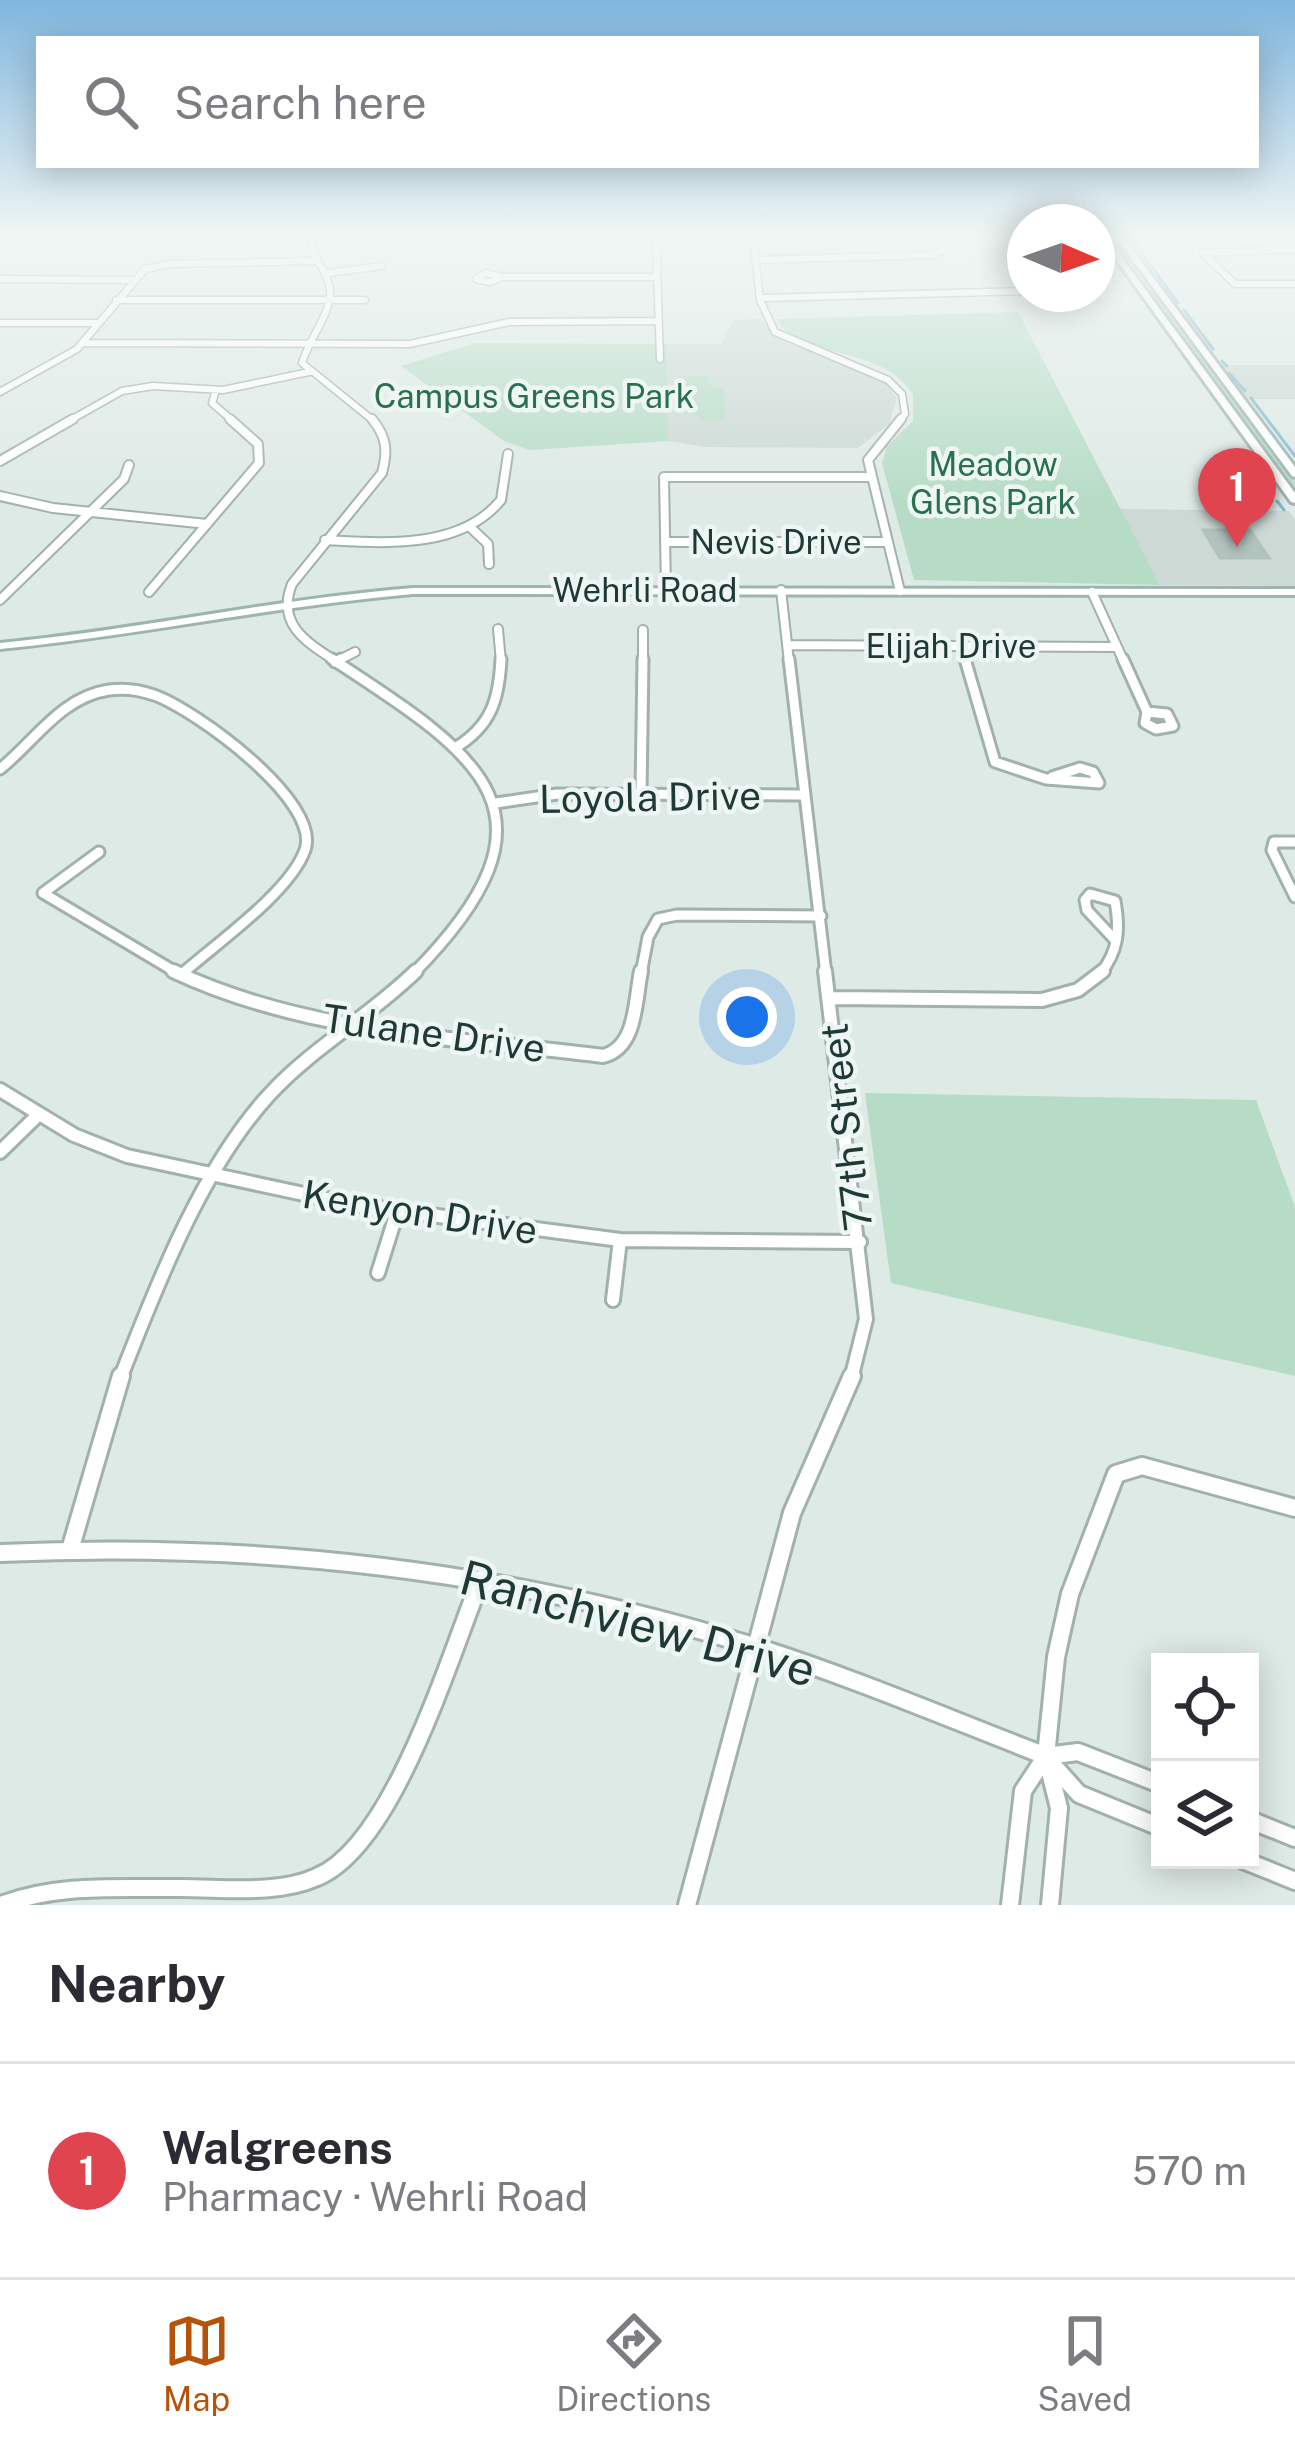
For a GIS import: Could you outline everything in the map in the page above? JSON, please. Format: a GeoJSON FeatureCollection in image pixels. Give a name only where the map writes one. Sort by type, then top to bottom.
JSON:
{"type":"FeatureCollection","features":[{"type":"Feature","properties":{"kind":"main road"},"geometry":{"type":"LineString","coordinates":[[1167,325],[1295,500]]}},
{"type":"Feature","properties":{"kind":"main road"},"geometry":{"type":"LineString","coordinates":[[1184,325],[1295,474]]}},
{"type":"Feature","properties":{"kind":"main road","name":"Wehrli Road"},"geometry":{"type":"LineString","coordinates":[[0,646],[106,635],[284,603],[413,591],[1295,592]]}},
{"type":"Feature","properties":{"kind":"street"},"geometry":{"type":"LineString","coordinates":[[0,392],[82,343],[96,325]]}},
{"type":"Feature","properties":{"kind":"street"},"geometry":{"type":"LineString","coordinates":[[70,1550],[120,1368],[213,1176],[269,1095],[432,954],[472,901],[495,852],[500,819],[482,772],[298,634],[284,603],[325,540],[382,473],[388,450],[384,435],[360,408],[302,363],[317,325]]}},
{"type":"Feature","properties":{"kind":"street"},"geometry":{"type":"LineString","coordinates":[[82,343],[416,343],[500,325]]}},
{"type":"Feature","properties":{"kind":"street"},"geometry":{"type":"LineString","coordinates":[[658,325],[660,359]]}},
{"type":"Feature","properties":{"kind":"street"},"geometry":{"type":"LineString","coordinates":[[769,325],[778,335],[866,366],[902,394],[905,414],[872,451],[872,477],[900,591]]}},
{"type":"Feature","properties":{"kind":"street"},"geometry":{"type":"LineString","coordinates":[[0,461],[122,392],[153,386],[216,390],[309,372]]}},
{"type":"Feature","properties":{"kind":"street"},"geometry":{"type":"LineString","coordinates":[[0,380],[16,383]]}},
{"type":"Feature","properties":{"kind":"street"},"geometry":{"type":"LineString","coordinates":[[148,592],[257,467],[262,454],[258,444],[212,403],[216,390]]}},
{"type":"Feature","properties":{"kind":"street"},"geometry":{"type":"LineString","coordinates":[[325,540],[401,541],[469,526],[492,511],[503,496],[508,454]]}},
{"type":"Feature","properties":{"kind":"street"},"geometry":{"type":"LineString","coordinates":[[0,600],[124,479],[129,465]]}},
{"type":"Feature","properties":{"kind":"street"},"geometry":{"type":"LineString","coordinates":[[666,590],[664,477],[872,477]]}},
{"type":"Feature","properties":{"kind":"street"},"geometry":{"type":"LineString","coordinates":[[0,496],[91,512],[207,524]]}},
{"type":"Feature","properties":{"kind":"street"},"geometry":{"type":"LineString","coordinates":[[469,526],[488,544],[489,565]]}},
{"type":"Feature","properties":{"kind":"street","name":"Nevis Drive"},"geometry":{"type":"LineString","coordinates":[[665,542],[888,542]]}},
{"type":"Feature","properties":{"kind":"street","name":"77th Street"},"geometry":{"type":"LineString","coordinates":[[687,1905],[792,1513],[860,1354],[866,1319],[781,590]]}},
{"type":"Feature","properties":{"kind":"street"},"geometry":{"type":"LineString","coordinates":[[1092,592],[1147,712]]}},
{"type":"Feature","properties":{"kind":"street"},"geometry":{"type":"LineString","coordinates":[[455,748],[480,731],[490,717],[501,650],[498,629]]}},
{"type":"Feature","properties":{"kind":"street"},"geometry":{"type":"LineString","coordinates":[[641,794],[643,630]]}},
{"type":"Feature","properties":{"kind":"street","name":"Elijah Drive"},"geometry":{"type":"LineString","coordinates":[[787,645],[1116,646]]}},
{"type":"Feature","properties":{"kind":"street"},"geometry":{"type":"LineString","coordinates":[[962,646],[995,762],[1019,776],[1052,777]]}},
{"type":"Feature","properties":{"kind":"street"},"geometry":{"type":"LineString","coordinates":[[335,662],[355,652]]}},
{"type":"Feature","properties":{"kind":"street"},"geometry":{"type":"LineString","coordinates":[[0,769],[69,707],[99,695],[136,690],[176,701],[292,797],[308,829],[297,866],[183,973]]}},
{"type":"Feature","properties":{"kind":"street","name":"Loyola Drive"},"geometry":{"type":"LineString","coordinates":[[496,802],[546,795],[803,795]]}},
{"type":"Feature","properties":{"kind":"street"},"geometry":{"type":"LineString","coordinates":[[1294,891],[1272,850],[1274,842],[1295,842]]}},
{"type":"Feature","properties":{"kind":"street","name":"Tulane Drive"},"geometry":{"type":"LineString","coordinates":[[98,852],[43,893],[85,922],[254,1004],[357,1023],[608,1056],[627,1041],[648,937],[658,919],[677,915],[820,916]]}},
{"type":"Feature","properties":{"kind":"street"},"geometry":{"type":"LineString","coordinates":[[831,998],[1063,998],[1096,981],[1112,958],[1114,940]]}},
{"type":"Feature","properties":{"kind":"street","name":"Kenyon Drive"},"geometry":{"type":"LineString","coordinates":[[0,1090],[127,1156],[397,1212],[620,1240],[860,1242]]}},
{"type":"Feature","properties":{"kind":"street"},"geometry":{"type":"LineString","coordinates":[[0,1152],[39,1114]]}},
{"type":"Feature","properties":{"kind":"street"},"geometry":{"type":"LineString","coordinates":[[378,1273],[397,1212]]}},
{"type":"Feature","properties":{"kind":"street"},"geometry":{"type":"LineString","coordinates":[[613,1300],[620,1240]]}},
{"type":"Feature","properties":{"kind":"street"},"geometry":{"type":"LineString","coordinates":[[1050,1905],[1059,1808],[1046,1756],[1063,1621],[1116,1474],[1142,1466],[1295,1508]]}},
{"type":"Feature","properties":{"kind":"street","name":"Ranchview Drive"},"geometry":{"type":"LineString","coordinates":[[0,1553],[250,1551],[364,1561],[482,1579],[596,1602],[756,1647],[1046,1756],[1078,1752],[1151,1780]]}},
{"type":"Feature","properties":{"kind":"street"},"geometry":{"type":"LineString","coordinates":[[1,1905],[42,1890],[281,1887],[304,1885],[332,1872],[371,1836],[387,1809],[482,1579]]}},
{"type":"Feature","properties":{"kind":"street"},"geometry":{"type":"LineString","coordinates":[[1010,1905],[1023,1791],[1046,1756]]}},
{"type":"Feature","properties":{"kind":"street","name":"Ranchview Drive"},"geometry":{"type":"LineString","coordinates":[[1046,1756],[1079,1794],[1151,1823]]}},
{"type":"Feature","properties":{"kind":"street"},"geometry":{"type":"LineString","coordinates":[[1259,1824],[1295,1838]]}},
{"type":"Feature","properties":{"kind":"street"},"geometry":{"type":"LineString","coordinates":[[1259,1866],[1295,1881]]}},
{"type":"Feature","properties":{"kind":"shaded area"},"geometry":{"type":"Polygon","coordinates":[[[731,325],[767,325],[787,343],[881,378],[897,398],[889,424],[858,448],[705,447],[668,441],[667,344],[721,344],[731,325]]]}},
{"type":"Feature","properties":{"kind":"shaded area"},"geometry":{"type":"Polygon","coordinates":[[[1218,365],[1295,365],[1295,399],[1245,399],[1218,365]]]}},
{"type":"Feature","properties":{"kind":"shaded area"},"geometry":{"type":"Polygon","coordinates":[[[1118,509],[1289,511],[1295,520],[1295,586],[1160,585],[1118,509]]]}},
{"type":"Feature","properties":{"kind":"green space","name":"Meadow Glens Park"},"geometry":{"type":"Polygon","coordinates":[[[782,325],[1025,325],[1160,585],[914,580],[882,463],[887,446],[913,421],[913,394],[881,367],[804,342],[782,325]]]}},
{"type":"Feature","properties":{"kind":"green space"},"geometry":{"type":"Polygon","coordinates":[[[1172,325],[1179,325],[1295,481],[1295,492],[1172,325]]]}},
{"type":"Feature","properties":{"kind":"green space","name":"Campus Greens Park"},"geometry":{"type":"Polygon","coordinates":[[[475,343],[667,344],[668,441],[530,450],[504,441],[401,366],[475,343]]]}},
{"type":"Feature","properties":{"kind":"green space"},"geometry":{"type":"Polygon","coordinates":[[[693,375],[709,377],[707,384],[724,390],[726,418],[710,422],[687,411],[678,396],[688,389],[680,381],[693,375]]]}},
{"type":"Feature","properties":{"kind":"green space"},"geometry":{"type":"Polygon","coordinates":[[[865,1093],[1256,1100],[1295,1207],[1295,1376],[891,1283],[865,1093]]]}},
{"type":"Feature","properties":{"kind":"building"},"geometry":{"type":"Polygon","coordinates":[[[1203,530],[1250,530],[1269,558],[1220,558],[1203,530]]]}},
{"type":"Feature","properties":{"kind":"waterway"},"geometry":{"type":"LineString","coordinates":[[1195,325],[1213,349]]}},
{"type":"Feature","properties":{"kind":"waterway"},"geometry":{"type":"LineString","coordinates":[[1222,361],[1227,366]]}},
{"type":"Feature","properties":{"kind":"waterway"},"geometry":{"type":"LineString","coordinates":[[1229,373],[1245,391]]}},
{"type":"Feature","properties":{"kind":"waterway"},"geometry":{"type":"LineString","coordinates":[[1251,398],[1295,456]]}},
{"type":"Feature","properties":{"kind":"waterway"},"geometry":{"type":"LineString","coordinates":[[1277,501],[1284,510]]}},
{"type":"Feature","properties":{"kind":"place","name":"Walgreens"},"geometry":{"type":"Point","coordinates":[1237,547]}}]}
